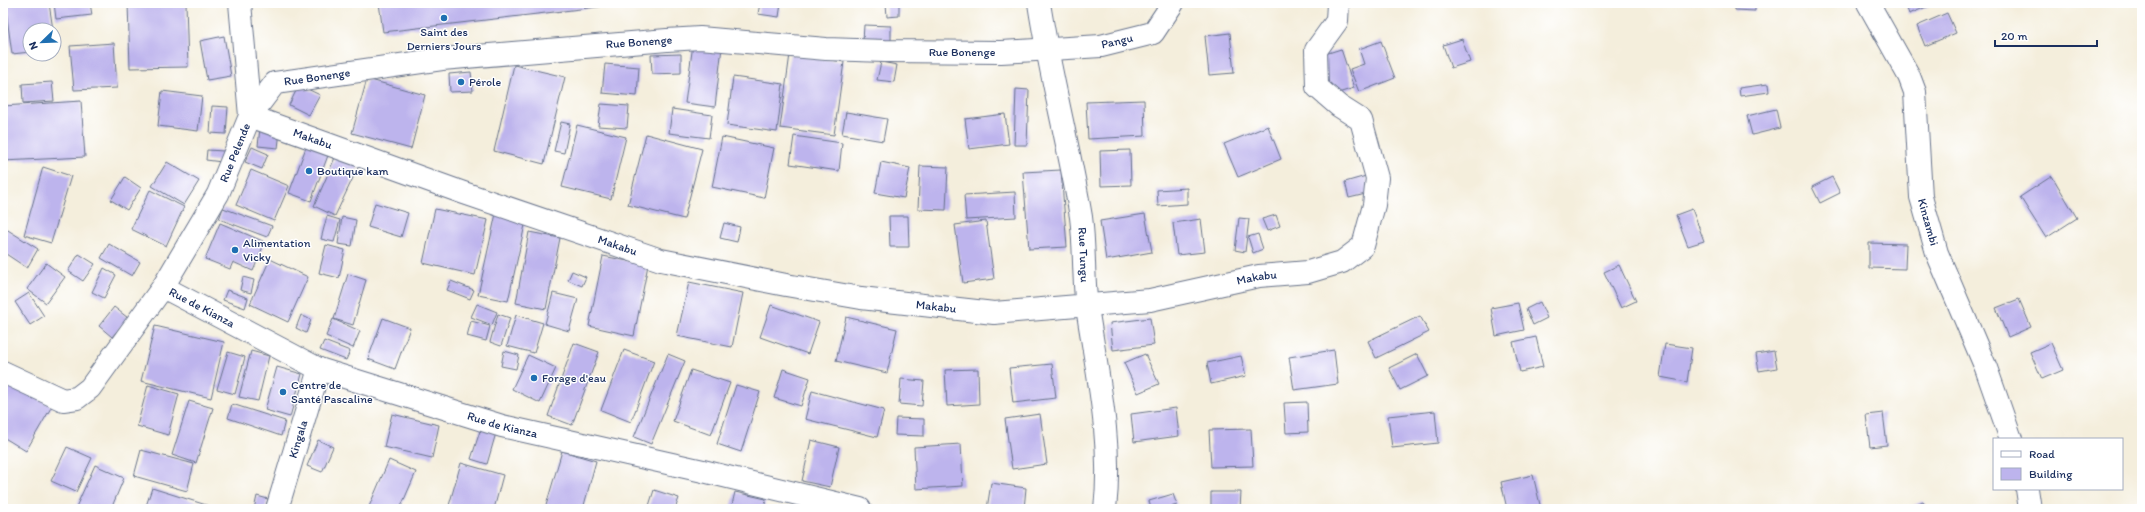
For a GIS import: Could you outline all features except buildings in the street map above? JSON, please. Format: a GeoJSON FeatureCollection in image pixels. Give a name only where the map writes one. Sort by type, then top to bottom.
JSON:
{"type":"FeatureCollection","features":[{"type":"Feature","properties":{"kind":"street","name":"Rue Pelende"},"geometry":{"type":"LineString","coordinates":[[3,372],[63,400],[77,398],[90,388],[163,287],[218,194],[250,116],[240,3]]}},
{"type":"Feature","properties":{"kind":"street","name":"Rue Tungu"},"geometry":{"type":"LineString","coordinates":[[1039,3],[1046,49],[1067,139],[1081,219],[1087,306],[1099,375],[1105,446],[1105,509]]}},
{"type":"Feature","properties":{"kind":"street","name":"Pangu"},"geometry":{"type":"LineString","coordinates":[[1046,49],[1101,46],[1153,32],[1173,3]]}},
{"type":"Feature","properties":{"kind":"street","name":"Makabu"},"geometry":{"type":"LineString","coordinates":[[250,116],[461,192],[661,260],[786,285],[861,298],[994,313],[1150,300],[1259,276],[1308,272],[1342,262],[1363,246],[1374,205],[1377,178],[1361,120],[1339,106],[1317,87],[1316,50],[1337,20],[1338,3]]}},
{"type":"Feature","properties":{"kind":"street","name":"Kinzambi"},"geometry":{"type":"LineString","coordinates":[[1868,3],[1909,76],[1915,92],[1921,197],[1937,253],[1986,368],[2012,438]]}},
{"type":"Feature","properties":{"kind":"street","name":"Rue Bonenge"},"geometry":{"type":"LineString","coordinates":[[250,116],[275,83],[442,59],[610,44],[700,38],[826,49],[884,52],[1001,52],[1046,49]]}},
{"type":"Feature","properties":{"kind":"street","name":"Rue de Kianza"},"geometry":{"type":"LineString","coordinates":[[163,287],[320,369],[502,426],[695,469],[860,509]]}},
{"type":"Feature","properties":{"kind":"street","name":"Kingala"},"geometry":{"type":"LineString","coordinates":[[277,509],[320,369]]}},
{"type":"Feature","properties":{"kind":"street"},"geometry":{"type":"LineString","coordinates":[[2027,490],[2030,509]]}},
{"type":"Feature","properties":{"kind":"place","name":"Saint des Derniers Jours"},"geometry":{"type":"Point","coordinates":[444,18]}},
{"type":"Feature","properties":{"kind":"place","name":"Pérole"},"geometry":{"type":"Point","coordinates":[461,82]}},
{"type":"Feature","properties":{"kind":"place","name":"Boutique kam"},"geometry":{"type":"Point","coordinates":[309,171]}},
{"type":"Feature","properties":{"kind":"place","name":"Alimentation Vicky"},"geometry":{"type":"Point","coordinates":[235,250]}},
{"type":"Feature","properties":{"kind":"place","name":"Forage d'eau"},"geometry":{"type":"Point","coordinates":[534,378]}},
{"type":"Feature","properties":{"kind":"place","name":"Centre de Santé Pascaline"},"geometry":{"type":"Point","coordinates":[283,392]}}]}
